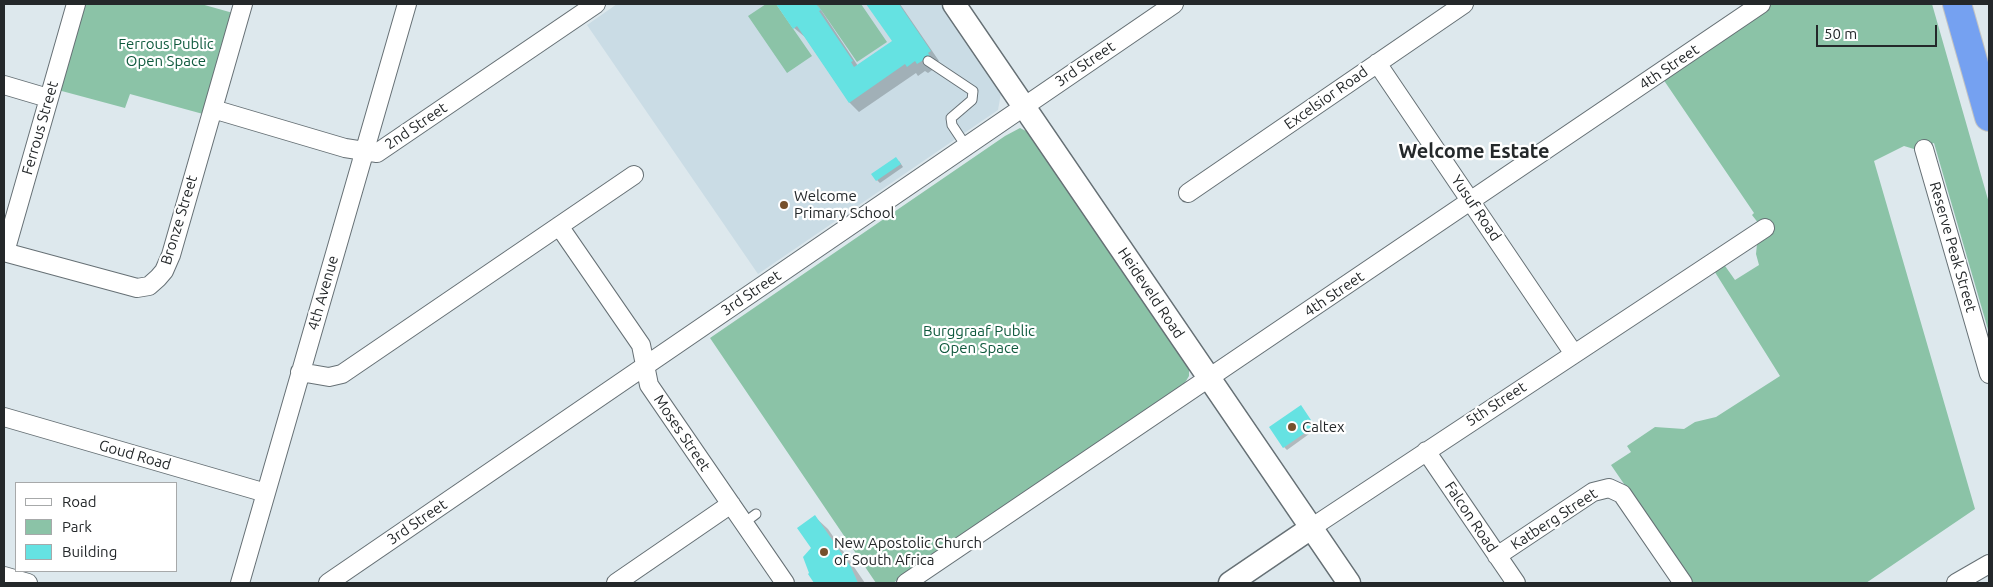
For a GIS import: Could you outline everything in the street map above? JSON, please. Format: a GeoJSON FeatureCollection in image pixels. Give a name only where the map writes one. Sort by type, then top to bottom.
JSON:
{"type":"FeatureCollection","features":[{"type":"Feature","properties":{"kind":"highway"},"geometry":{"type":"LineString","coordinates":[[1957,4],[1989,117]]}},
{"type":"Feature","properties":{"kind":"street","name":"Ferrous Street"},"geometry":{"type":"LineString","coordinates":[[4,252],[76,4]]}},
{"type":"Feature","properties":{"kind":"street","name":"Bronze Street"},"geometry":{"type":"LineString","coordinates":[[4,252],[122,286],[137,288],[149,286],[164,271],[171,255],[242,4]]}},
{"type":"Feature","properties":{"kind":"street","name":"4th Avenue"},"geometry":{"type":"LineString","coordinates":[[240,583],[407,4]]}},
{"type":"Feature","properties":{"kind":"street","name":"2nd Street"},"geometry":{"type":"LineString","coordinates":[[213,109],[345,148],[377,153],[596,4]]}},
{"type":"Feature","properties":{"kind":"street","name":"Heideveld Road"},"geometry":{"type":"LineString","coordinates":[[954,4],[1349,583]]}},
{"type":"Feature","properties":{"kind":"street","name":"3rd Street"},"geometry":{"type":"LineString","coordinates":[[328,583],[1174,4]]}},
{"type":"Feature","properties":{"kind":"street","name":"Excelsior Road"},"geometry":{"type":"LineString","coordinates":[[1188,193],[1464,4]]}},
{"type":"Feature","properties":{"kind":"street","name":"4th Street"},"geometry":{"type":"LineString","coordinates":[[906,583],[1761,4]]}},
{"type":"Feature","properties":{"kind":"street","name":"Yusuf Road"},"geometry":{"type":"LineString","coordinates":[[1377,63],[1574,354]]}},
{"type":"Feature","properties":{"kind":"street"},"geometry":{"type":"LineString","coordinates":[[4,85],[48,98]]}},
{"type":"Feature","properties":{"kind":"street","name":"Reserve Peak Street"},"geometry":{"type":"LineString","coordinates":[[1924,149],[1989,374]]}},
{"type":"Feature","properties":{"kind":"street"},"geometry":{"type":"LineString","coordinates":[[300,372],[328,377],[342,374],[634,175]]}},
{"type":"Feature","properties":{"kind":"street","name":"Moses Street"},"geometry":{"type":"LineString","coordinates":[[559,226],[641,345],[650,385],[731,504],[750,518],[785,583]]}},
{"type":"Feature","properties":{"kind":"street","name":"5th Street"},"geometry":{"type":"LineString","coordinates":[[1230,583],[1426,450],[1765,228]]}},
{"type":"Feature","properties":{"kind":"street","name":"Goud Road"},"geometry":{"type":"LineString","coordinates":[[4,417],[266,493]]}},
{"type":"Feature","properties":{"kind":"street","name":"Falcon Road"},"geometry":{"type":"LineString","coordinates":[[1426,450],[1516,583]]}},
{"type":"Feature","properties":{"kind":"street","name":"Katberg Street"},"geometry":{"type":"LineString","coordinates":[[1497,556],[1593,492],[1609,488],[1622,494],[1683,583]]}},
{"type":"Feature","properties":{"kind":"street"},"geometry":{"type":"LineString","coordinates":[[616,583],[731,504]]}},
{"type":"Feature","properties":{"kind":"street"},"geometry":{"type":"LineString","coordinates":[[1956,583],[1989,564]]}},
{"type":"Feature","properties":{"kind":"street"},"geometry":{"type":"LineString","coordinates":[[4,576],[28,583]]}},
{"type":"Feature","properties":{"kind":"lane"},"geometry":{"type":"LineString","coordinates":[[928,61],[973,91],[972,100],[951,118],[952,125],[966,146]]}},
{"type":"Feature","properties":{"kind":"shaded area","name":"Welcome Primary School"},"geometry":{"type":"Polygon","coordinates":[[[617,4],[940,4],[1001,93],[998,110],[758,274],[587,25],[617,4]]]}},
{"type":"Feature","properties":{"kind":"green space","name":"Ferrous Public Open Space"},"geometry":{"type":"Polygon","coordinates":[[[83,4],[201,4],[233,13],[203,114],[130,94],[125,108],[58,90],[83,4]]]}},
{"type":"Feature","properties":{"kind":"green space"},"geometry":{"type":"Polygon","coordinates":[[[766,4],[776,4],[812,56],[787,73],[748,16],[766,4]]]}},
{"type":"Feature","properties":{"kind":"green space"},"geometry":{"type":"Polygon","coordinates":[[[817,4],[861,4],[887,42],[857,62],[817,4]]]}},
{"type":"Feature","properties":{"kind":"green space"},"geometry":{"type":"Polygon","coordinates":[[[1772,4],[1932,4],[1989,203],[1989,333],[1934,143],[1914,149],[1904,146],[1874,161],[1975,509],[1866,583],[1692,583],[1611,465],[1631,452],[1627,446],[1655,427],[1684,429],[1695,422],[1716,417],[1780,376],[1713,269],[1723,263],[1735,280],[1759,265],[1756,254],[1759,224],[1752,215],[1754,213],[1663,79],[1772,4]]]}},
{"type":"Feature","properties":{"kind":"green space","name":"Burggraaf Public Open Space"},"geometry":{"type":"Polygon","coordinates":[[[1020,128],[1032,134],[1189,367],[1189,376],[1183,386],[893,583],[876,583],[710,338],[1005,136],[1020,128]]]}},
{"type":"Feature","properties":{"kind":"building"},"geometry":{"type":"Polygon","coordinates":[[[776,4],[816,4],[853,61],[851,62],[854,67],[892,41],[866,4],[899,4],[931,51],[928,53],[930,56],[917,64],[915,61],[907,67],[905,64],[849,103],[797,26],[793,29],[776,4]]]}},
{"type":"Feature","properties":{"kind":"building"},"geometry":{"type":"Polygon","coordinates":[[[896,157],[901,164],[876,181],[871,174],[896,157]]]}},
{"type":"Feature","properties":{"kind":"building","name":"Caltex"},"geometry":{"type":"Polygon","coordinates":[[[1301,405],[1315,426],[1283,448],[1269,427],[1301,405]]]}},
{"type":"Feature","properties":{"kind":"building","name":"New Apostolic Church of South Africa"},"geometry":{"type":"Polygon","coordinates":[[[815,515],[851,567],[858,583],[814,583],[808,574],[803,557],[811,548],[797,528],[815,515]]]}},
{"type":"Feature","properties":{"kind":"place","name":"Welcome Primary School"},"geometry":{"type":"Point","coordinates":[784,205]}},
{"type":"Feature","properties":{"kind":"place","name":"Caltex"},"geometry":{"type":"Point","coordinates":[1292,427]}},
{"type":"Feature","properties":{"kind":"place","name":"New Apostolic Church of South Africa"},"geometry":{"type":"Point","coordinates":[824,552]}},
{"type":"Feature","properties":{"kind":"district","name":"Welcome Estate"},"geometry":{"type":"Point","coordinates":[1474,151]}}]}
